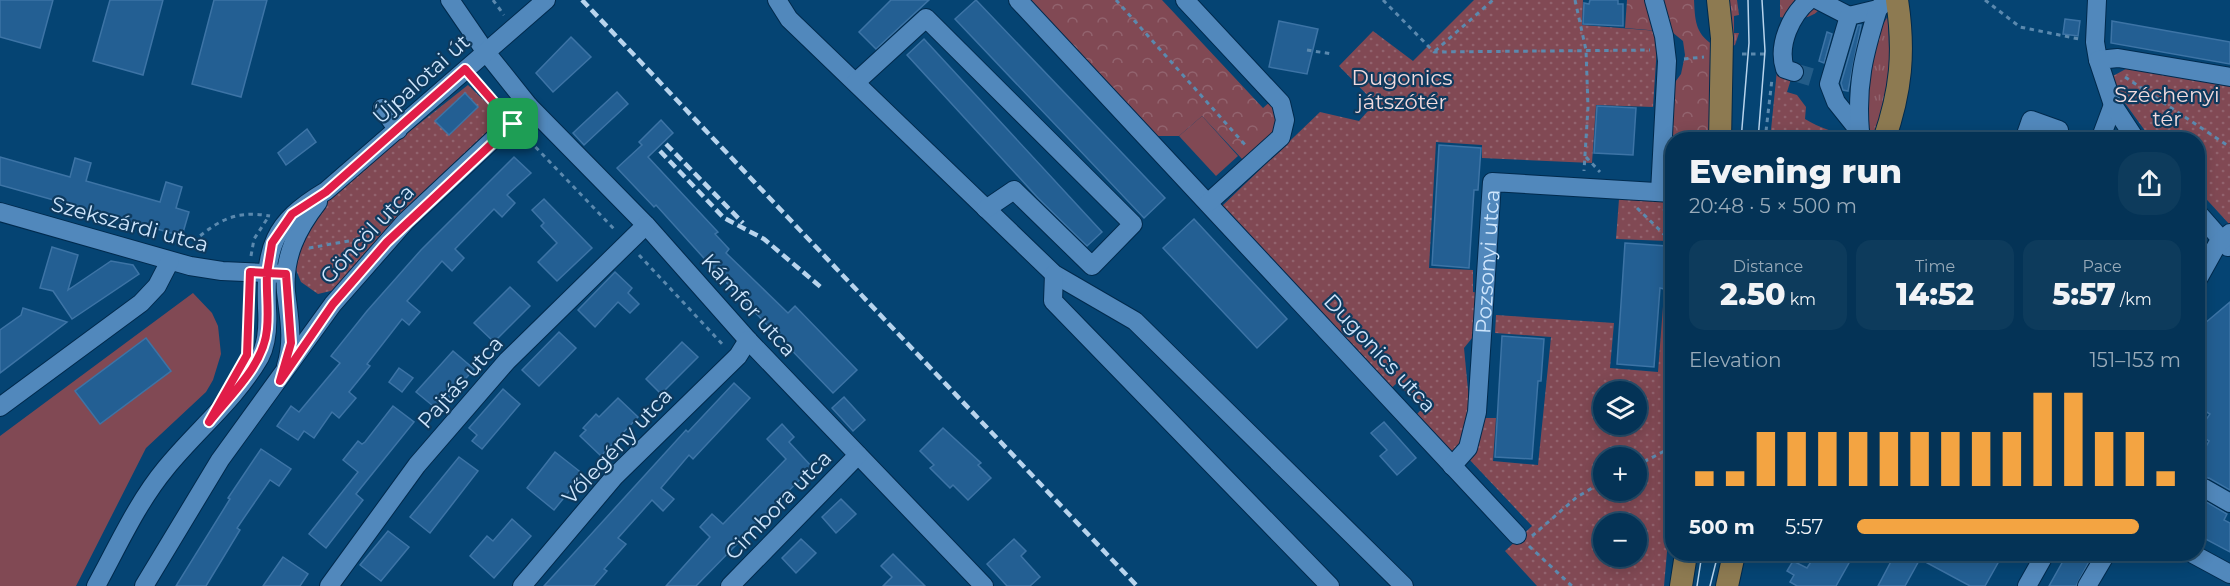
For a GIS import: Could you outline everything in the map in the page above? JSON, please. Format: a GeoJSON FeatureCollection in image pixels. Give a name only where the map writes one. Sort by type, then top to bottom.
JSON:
{"type":"FeatureCollection","features":[{"type":"Feature","properties":{"kind":"main road"},"geometry":{"type":"LineString","coordinates":[[1718,0],[1722,38],[1720,132]]}},
{"type":"Feature","properties":{"kind":"main road"},"geometry":{"type":"LineString","coordinates":[[1887,132],[1897,102],[1901,76],[1901,22],[1888,3]]}},
{"type":"Feature","properties":{"kind":"main road"},"geometry":{"type":"LineString","coordinates":[[1681,586],[1685,561]]}},
{"type":"Feature","properties":{"kind":"main road"},"geometry":{"type":"LineString","coordinates":[[1727,586],[1732,561]]}},
{"type":"Feature","properties":{"kind":"street","name":"Kámfor utca"},"geometry":{"type":"LineString","coordinates":[[450,0],[485,51],[529,106],[646,225],[748,340],[977,584]]}},
{"type":"Feature","properties":{"kind":"street","name":"Újpalotai út"},"geometry":{"type":"LineString","coordinates":[[326,192],[546,0]]}},
{"type":"Feature","properties":{"kind":"street"},"geometry":{"type":"LineString","coordinates":[[777,0],[789,19],[1053,274],[1135,321],[1404,586]]}},
{"type":"Feature","properties":{"kind":"street","name":"Dugonics utca"},"geometry":{"type":"LineString","coordinates":[[1018,0],[1517,535]]}},
{"type":"Feature","properties":{"kind":"street"},"geometry":{"type":"LineString","coordinates":[[1185,0],[1281,103],[1285,120],[1281,137],[1208,203]]}},
{"type":"Feature","properties":{"kind":"street"},"geometry":{"type":"LineString","coordinates":[[1654,0],[1667,56],[1666,132]]}},
{"type":"Feature","properties":{"kind":"street"},"geometry":{"type":"LineString","coordinates":[[1794,72],[1785,69],[1783,64],[1786,35],[1790,25],[1809,0]]}},
{"type":"Feature","properties":{"kind":"street"},"geometry":{"type":"LineString","coordinates":[[1818,0],[1849,16],[1888,3]]}},
{"type":"Feature","properties":{"kind":"street"},"geometry":{"type":"LineString","coordinates":[[2097,0],[2097,51],[2113,105],[2131,132]]}},
{"type":"Feature","properties":{"kind":"street"},"geometry":{"type":"LineString","coordinates":[[1861,132],[1857,99],[1861,69],[1888,3]]}},
{"type":"Feature","properties":{"kind":"street"},"geometry":{"type":"LineString","coordinates":[[1849,16],[1821,81],[1858,132]]}},
{"type":"Feature","properties":{"kind":"street"},"geometry":{"type":"LineString","coordinates":[[856,82],[926,18],[1134,224],[1092,266],[1014,190],[986,209]]}},
{"type":"Feature","properties":{"kind":"street"},"geometry":{"type":"LineString","coordinates":[[2097,51],[2118,58],[2230,77]]}},
{"type":"Feature","properties":{"kind":"street"},"geometry":{"type":"LineString","coordinates":[[2103,132],[2113,105]]}},
{"type":"Feature","properties":{"kind":"street","name":"Göncöl utca"},"geometry":{"type":"LineString","coordinates":[[144,586],[220,460],[280,381],[333,304],[387,242],[513,124],[529,106]]}},
{"type":"Feature","properties":{"kind":"street"},"geometry":{"type":"LineString","coordinates":[[382,108],[398,130]]}},
{"type":"Feature","properties":{"kind":"street"},"geometry":{"type":"LineString","coordinates":[[2027,132],[2031,120],[2059,130]]}},
{"type":"Feature","properties":{"kind":"street","name":"Pozsonyi utca"},"geometry":{"type":"LineString","coordinates":[[1452,466],[1468,448],[1477,412],[1492,182],[1665,192]]}},
{"type":"Feature","properties":{"kind":"street"},"geometry":{"type":"LineString","coordinates":[[96,586],[149,490],[180,451],[209,422],[260,356],[267,329],[259,272],[272,243],[285,222],[300,208],[326,192]]}},
{"type":"Feature","properties":{"kind":"street","name":"Göncöl utca"},"geometry":{"type":"LineString","coordinates":[[280,381],[291,343],[286,274],[296,235],[326,192]]}},
{"type":"Feature","properties":{"kind":"street","name":"Szekszárdi utca"},"geometry":{"type":"LineString","coordinates":[[0,212],[170,261],[207,269],[286,274]]}},
{"type":"Feature","properties":{"kind":"street"},"geometry":{"type":"LineString","coordinates":[[2205,220],[2227,240],[2205,270]]}},
{"type":"Feature","properties":{"kind":"street","name":"Pajtás utca"},"geometry":{"type":"LineString","coordinates":[[329,586],[417,465],[500,369],[646,225]]}},
{"type":"Feature","properties":{"kind":"street"},"geometry":{"type":"LineString","coordinates":[[0,407],[141,303],[157,286],[170,261]]}},
{"type":"Feature","properties":{"kind":"street"},"geometry":{"type":"LineString","coordinates":[[1053,274],[1053,301],[1330,586]]}},
{"type":"Feature","properties":{"kind":"street","name":"Vőlegény utca"},"geometry":{"type":"LineString","coordinates":[[522,586],[615,476],[738,356],[748,340]]}},
{"type":"Feature","properties":{"kind":"street","name":"Cimbora utca"},"geometry":{"type":"LineString","coordinates":[[730,586],[858,455]]}},
{"type":"Feature","properties":{"kind":"street"},"geometry":{"type":"LineString","coordinates":[[2205,489],[2230,503]]}},
{"type":"Feature","properties":{"kind":"street"},"geometry":{"type":"LineString","coordinates":[[2205,560],[2230,574]]}},
{"type":"Feature","properties":{"kind":"street"},"geometry":{"type":"LineString","coordinates":[[2027,586],[2041,561]]}},
{"type":"Feature","properties":{"kind":"street"},"geometry":{"type":"LineString","coordinates":[[2087,586],[2102,561]]}},
{"type":"Feature","properties":{"kind":"path"},"geometry":{"type":"LineString","coordinates":[[493,0],[504,15]]}},
{"type":"Feature","properties":{"kind":"path"},"geometry":{"type":"LineString","coordinates":[[1116,0],[1258,160]]}},
{"type":"Feature","properties":{"kind":"path"},"geometry":{"type":"LineString","coordinates":[[1383,0],[1434,52],[1586,50],[1707,57]]}},
{"type":"Feature","properties":{"kind":"path"},"geometry":{"type":"LineString","coordinates":[[1434,52],[1493,0]]}},
{"type":"Feature","properties":{"kind":"path"},"geometry":{"type":"LineString","coordinates":[[1575,0],[1586,50],[1588,107],[1582,188]]}},
{"type":"Feature","properties":{"kind":"path"},"geometry":{"type":"LineString","coordinates":[[1985,0],[2020,27],[2097,51],[2230,147]]}},
{"type":"Feature","properties":{"kind":"path"},"geometry":{"type":"LineString","coordinates":[[1307,50],[1332,54]]}},
{"type":"Feature","properties":{"kind":"path"},"geometry":{"type":"LineString","coordinates":[[1742,54],[1774,55]]}},
{"type":"Feature","properties":{"kind":"path"},"geometry":{"type":"LineString","coordinates":[[465,69],[513,124]]}},
{"type":"Feature","properties":{"kind":"path"},"geometry":{"type":"LineString","coordinates":[[1767,132],[1772,76]]}},
{"type":"Feature","properties":{"kind":"path"},"geometry":{"type":"LineString","coordinates":[[170,261],[212,226],[227,217],[246,214],[270,216]]}},
{"type":"Feature","properties":{"kind":"path"},"geometry":{"type":"LineString","coordinates":[[257,233],[251,251],[259,272]]}},
{"type":"Feature","properties":{"kind":"path"},"geometry":{"type":"LineString","coordinates":[[302,249],[368,237],[387,242]]}},
{"type":"Feature","properties":{"kind":"path"},"geometry":{"type":"LineString","coordinates":[[1647,460],[1665,451]]}},
{"type":"Feature","properties":{"kind":"path"},"geometry":{"type":"LineString","coordinates":[[1517,535],[1530,537],[1577,497],[1593,488]]}},
{"type":"Feature","properties":{"kind":"path"},"geometry":{"type":"LineString","coordinates":[[1517,535],[1572,586]]}},
{"type":"Feature","properties":{"kind":"green space"},"geometry":{"type":"Polygon","coordinates":[[[1018,0],[1162,0],[1263,108],[1271,101],[1275,121],[1271,135],[1244,161],[1202,116],[1179,136],[1143,136],[1018,0]]]}},
{"type":"Feature","properties":{"kind":"green space","name":"Dugonics játszótér"},"geometry":{"type":"Polygon","coordinates":[[[1474,0],[1583,0],[1582,25],[1658,31],[1653,107],[1596,105],[1592,163],[1482,158],[1482,145],[1436,142],[1429,268],[1473,270],[1473,292],[1479,293],[1477,332],[1464,348],[1470,411],[1466,442],[1451,456],[1414,417],[1422,409],[1397,383],[1388,391],[1221,207],[1320,112],[1359,121],[1375,103],[1339,66],[1373,31],[1413,61],[1474,0]]]}},
{"type":"Feature","properties":{"kind":"green space"},"geometry":{"type":"Polygon","coordinates":[[[1627,0],[1694,0],[1699,30],[1712,44],[1713,132],[1672,132],[1673,85],[1681,74],[1685,55],[1683,41],[1672,32],[1625,28],[1627,0]]]}},
{"type":"Feature","properties":{"kind":"green space"},"geometry":{"type":"Polygon","coordinates":[[[1724,0],[1737,0],[1739,15],[1734,16],[1734,33],[1739,33],[1735,45],[1729,48],[1724,0]]]}},
{"type":"Feature","properties":{"kind":"green space"},"geometry":{"type":"Polygon","coordinates":[[[1780,0],[1823,0],[1818,11],[1813,15],[1793,19],[1780,17],[1780,0]]]}},
{"type":"Feature","properties":{"kind":"green space"},"geometry":{"type":"Polygon","coordinates":[[[1888,16],[1890,83],[1875,132],[1869,132],[1863,105],[1879,31],[1888,16]]]}},
{"type":"Feature","properties":{"kind":"green space"},"geometry":{"type":"Polygon","coordinates":[[[1778,60],[1791,79],[1787,92],[1797,95],[1806,107],[1805,119],[1834,132],[1771,132],[1778,60]]]}},
{"type":"Feature","properties":{"kind":"green space","name":"Széchenyi tér"},"geometry":{"type":"Polygon","coordinates":[[[2133,65],[2230,83],[2230,225],[2205,198],[2205,132],[2146,132],[2117,92],[2113,76],[2133,65]]]}},
{"type":"Feature","properties":{"kind":"green space"},"geometry":{"type":"Polygon","coordinates":[[[468,85],[503,119],[343,288],[318,294],[301,282],[286,245],[289,227],[468,85]]]}},
{"type":"Feature","properties":{"kind":"green space"},"geometry":{"type":"Polygon","coordinates":[[[1202,116],[1238,156],[1216,176],[1179,136],[1202,116]]]}},
{"type":"Feature","properties":{"kind":"green space"},"geometry":{"type":"Polygon","coordinates":[[[1619,199],[1665,202],[1665,241],[1616,239],[1619,199]]]}},
{"type":"Feature","properties":{"kind":"green space"},"geometry":{"type":"Polygon","coordinates":[[[1665,280],[1666,561],[1664,586],[1537,586],[1505,551],[1532,526],[1468,458],[1483,418],[1496,418],[1493,461],[1538,465],[1551,337],[1495,333],[1496,315],[1614,323],[1610,368],[1658,372],[1665,280]]]}},
{"type":"Feature","properties":{"kind":"green space"},"geometry":{"type":"Polygon","coordinates":[[[193,293],[212,313],[218,326],[221,354],[213,380],[206,392],[146,448],[76,586],[0,586],[0,436],[193,293]]]}},
{"type":"Feature","properties":{"kind":"building"},"geometry":{"type":"Polygon","coordinates":[[[0,0],[53,0],[40,48],[0,37],[0,0]]]}},
{"type":"Feature","properties":{"kind":"building"},"geometry":{"type":"Polygon","coordinates":[[[110,0],[163,0],[143,75],[93,61],[110,0]]]}},
{"type":"Feature","properties":{"kind":"building"},"geometry":{"type":"Polygon","coordinates":[[[214,0],[267,0],[241,97],[192,84],[214,0]]]}},
{"type":"Feature","properties":{"kind":"building"},"geometry":{"type":"Polygon","coordinates":[[[891,0],[929,0],[876,49],[859,32],[891,0]]]}},
{"type":"Feature","properties":{"kind":"building"},"geometry":{"type":"Polygon","coordinates":[[[976,0],[1165,198],[1144,218],[955,19],[976,0]]]}},
{"type":"Feature","properties":{"kind":"building"},"geometry":{"type":"Polygon","coordinates":[[[1590,0],[1618,0],[1618,4],[1623,4],[1623,26],[1583,24],[1584,3],[1589,4],[1590,0]]]}},
{"type":"Feature","properties":{"kind":"building"},"geometry":{"type":"Polygon","coordinates":[[[2065,19],[2080,21],[2078,36],[2063,34],[2065,19]]]}},
{"type":"Feature","properties":{"kind":"building"},"geometry":{"type":"Polygon","coordinates":[[[1279,21],[1318,29],[1307,74],[1269,67],[1279,21]]]}},
{"type":"Feature","properties":{"kind":"building"},"geometry":{"type":"Polygon","coordinates":[[[2112,21],[2230,42],[2230,64],[2111,43],[2112,21]]]}},
{"type":"Feature","properties":{"kind":"building"},"geometry":{"type":"Polygon","coordinates":[[[1858,25],[1861,25],[1848,91],[1843,90],[1841,83],[1858,25]]]}},
{"type":"Feature","properties":{"kind":"building"},"geometry":{"type":"Polygon","coordinates":[[[1827,32],[1832,34],[1824,63],[1819,61],[1827,32]]]}},
{"type":"Feature","properties":{"kind":"building"},"geometry":{"type":"Polygon","coordinates":[[[571,37],[591,57],[553,92],[536,73],[571,37]]]}},
{"type":"Feature","properties":{"kind":"building"},"geometry":{"type":"Polygon","coordinates":[[[924,39],[1102,232],[1087,246],[1038,198],[907,55],[924,39]]]}},
{"type":"Feature","properties":{"kind":"building"},"geometry":{"type":"Polygon","coordinates":[[[617,92],[628,104],[584,145],[573,133],[617,92]]]}},
{"type":"Feature","properties":{"kind":"building"},"geometry":{"type":"Polygon","coordinates":[[[465,93],[478,107],[449,135],[435,121],[465,93]]]}},
{"type":"Feature","properties":{"kind":"building"},"geometry":{"type":"Polygon","coordinates":[[[1597,106],[1636,108],[1633,155],[1594,153],[1597,106]]]}},
{"type":"Feature","properties":{"kind":"building"},"geometry":{"type":"Polygon","coordinates":[[[661,120],[673,133],[648,157],[718,232],[715,234],[729,249],[726,253],[788,313],[795,306],[857,370],[833,393],[720,276],[656,205],[654,207],[617,168],[642,145],[639,142],[661,120]]]}},
{"type":"Feature","properties":{"kind":"building"},"geometry":{"type":"Polygon","coordinates":[[[307,129],[316,142],[286,165],[278,153],[307,129]]]}},
{"type":"Feature","properties":{"kind":"building"},"geometry":{"type":"Polygon","coordinates":[[[1439,145],[1481,148],[1478,190],[1474,190],[1469,268],[1432,265],[1439,145]]]}},
{"type":"Feature","properties":{"kind":"building"},"geometry":{"type":"Polygon","coordinates":[[[0,157],[70,177],[75,158],[91,163],[86,181],[160,202],[166,182],[182,187],[176,208],[189,212],[182,236],[0,185],[0,157]]]}},
{"type":"Feature","properties":{"kind":"building"},"geometry":{"type":"Polygon","coordinates":[[[514,157],[531,173],[507,195],[515,203],[502,217],[494,209],[455,249],[464,258],[452,271],[442,261],[407,301],[420,312],[409,325],[402,319],[367,364],[370,366],[349,392],[356,398],[339,418],[332,412],[314,438],[304,431],[298,440],[277,426],[291,406],[299,412],[340,363],[331,356],[367,311],[421,250],[514,157]]]}},
{"type":"Feature","properties":{"kind":"building"},"geometry":{"type":"Polygon","coordinates":[[[544,199],[592,248],[557,281],[538,262],[557,243],[541,226],[544,223],[532,210],[544,199]]]}},
{"type":"Feature","properties":{"kind":"building"},"geometry":{"type":"Polygon","coordinates":[[[1194,219],[1287,319],[1257,348],[1163,248],[1194,219]]]}},
{"type":"Feature","properties":{"kind":"building"},"geometry":{"type":"Polygon","coordinates":[[[1625,243],[1665,246],[1664,289],[1660,288],[1654,367],[1617,364],[1625,243]]]}},
{"type":"Feature","properties":{"kind":"building"},"geometry":{"type":"Polygon","coordinates":[[[52,247],[78,255],[68,290],[111,261],[133,265],[139,274],[72,319],[53,291],[40,288],[52,247]]]}},
{"type":"Feature","properties":{"kind":"building"},"geometry":{"type":"Polygon","coordinates":[[[615,272],[632,288],[628,293],[639,304],[630,313],[618,302],[595,327],[578,310],[615,272]]]}},
{"type":"Feature","properties":{"kind":"building"},"geometry":{"type":"Polygon","coordinates":[[[510,287],[530,306],[494,342],[474,323],[510,287]]]}},
{"type":"Feature","properties":{"kind":"building"},"geometry":{"type":"Polygon","coordinates":[[[2230,302],[2230,490],[2209,478],[2205,478],[2205,448],[2209,441],[2205,438],[2205,421],[2210,414],[2205,411],[2205,323],[2230,302]]]}},
{"type":"Feature","properties":{"kind":"building"},"geometry":{"type":"Polygon","coordinates":[[[23,308],[67,322],[0,373],[0,330],[21,315],[23,308]]]}},
{"type":"Feature","properties":{"kind":"building"},"geometry":{"type":"Polygon","coordinates":[[[559,332],[576,348],[539,386],[522,370],[559,332]]]}},
{"type":"Feature","properties":{"kind":"building"},"geometry":{"type":"Polygon","coordinates":[[[1502,336],[1544,339],[1532,459],[1495,457],[1502,336]]]}},
{"type":"Feature","properties":{"kind":"building"},"geometry":{"type":"Polygon","coordinates":[[[146,338],[171,371],[100,424],[75,391],[146,338]]]}},
{"type":"Feature","properties":{"kind":"building"},"geometry":{"type":"Polygon","coordinates":[[[682,342],[698,357],[661,394],[646,379],[682,342]]]}},
{"type":"Feature","properties":{"kind":"building"},"geometry":{"type":"Polygon","coordinates":[[[453,351],[474,369],[438,410],[416,392],[453,351]]]}},
{"type":"Feature","properties":{"kind":"building"},"geometry":{"type":"Polygon","coordinates":[[[399,368],[413,378],[402,392],[389,382],[399,368]]]}},
{"type":"Feature","properties":{"kind":"building"},"geometry":{"type":"Polygon","coordinates":[[[734,383],[750,398],[693,459],[689,455],[661,488],[674,499],[663,511],[652,500],[618,538],[626,544],[604,569],[607,571],[594,586],[544,586],[686,430],[688,432],[734,383]]]}},
{"type":"Feature","properties":{"kind":"building"},"geometry":{"type":"Polygon","coordinates":[[[503,389],[520,404],[482,449],[472,441],[477,435],[469,428],[503,389]]]}},
{"type":"Feature","properties":{"kind":"building"},"geometry":{"type":"Polygon","coordinates":[[[844,397],[865,420],[853,431],[832,408],[844,397]]]}},
{"type":"Feature","properties":{"kind":"building"},"geometry":{"type":"Polygon","coordinates":[[[618,398],[638,417],[601,456],[580,436],[586,430],[583,428],[596,414],[599,417],[618,398]]]}},
{"type":"Feature","properties":{"kind":"building"},"geometry":{"type":"Polygon","coordinates":[[[393,406],[414,422],[356,494],[363,500],[326,548],[309,534],[358,472],[343,460],[358,441],[362,444],[365,442],[393,406]]]}},
{"type":"Feature","properties":{"kind":"building"},"geometry":{"type":"Polygon","coordinates":[[[1384,422],[1416,458],[1397,475],[1380,456],[1387,450],[1371,433],[1384,422]]]}},
{"type":"Feature","properties":{"kind":"building"},"geometry":{"type":"Polygon","coordinates":[[[782,424],[794,437],[789,442],[812,467],[696,586],[666,586],[710,537],[700,527],[712,514],[723,524],[786,459],[767,439],[782,424]]]}},
{"type":"Feature","properties":{"kind":"building"},"geometry":{"type":"Polygon","coordinates":[[[943,428],[981,463],[978,465],[991,478],[968,500],[953,485],[950,488],[930,468],[934,465],[920,451],[943,428]]]}},
{"type":"Feature","properties":{"kind":"building"},"geometry":{"type":"Polygon","coordinates":[[[261,449],[291,469],[279,486],[270,480],[237,528],[240,530],[206,586],[176,586],[230,499],[228,498],[261,449]]]}},
{"type":"Feature","properties":{"kind":"building"},"geometry":{"type":"Polygon","coordinates":[[[555,452],[583,474],[554,510],[527,488],[555,452]]]}},
{"type":"Feature","properties":{"kind":"building"},"geometry":{"type":"Polygon","coordinates":[[[459,457],[478,471],[430,533],[410,517],[459,457]]]}},
{"type":"Feature","properties":{"kind":"building"},"geometry":{"type":"Polygon","coordinates":[[[841,499],[856,514],[836,533],[822,517],[841,499]]]}},
{"type":"Feature","properties":{"kind":"building"},"geometry":{"type":"Polygon","coordinates":[[[2205,501],[2227,514],[2224,520],[2230,523],[2230,552],[2205,539],[2205,501]]]}},
{"type":"Feature","properties":{"kind":"building"},"geometry":{"type":"Polygon","coordinates":[[[512,519],[531,536],[494,578],[470,556],[487,536],[493,541],[512,519]]]}},
{"type":"Feature","properties":{"kind":"building"},"geometry":{"type":"Polygon","coordinates":[[[388,531],[409,547],[381,581],[360,565],[388,531]]]}},
{"type":"Feature","properties":{"kind":"building"},"geometry":{"type":"Polygon","coordinates":[[[801,539],[816,553],[796,573],[782,558],[801,539]]]}},
{"type":"Feature","properties":{"kind":"building"},"geometry":{"type":"Polygon","coordinates":[[[1014,539],[1026,551],[1021,556],[1040,577],[1030,586],[1007,586],[987,564],[1014,539]]]}},
{"type":"Feature","properties":{"kind":"building"},"geometry":{"type":"Polygon","coordinates":[[[893,554],[925,586],[883,586],[892,577],[881,566],[893,554]]]}},
{"type":"Feature","properties":{"kind":"building"},"geometry":{"type":"Polygon","coordinates":[[[283,557],[308,574],[300,586],[263,586],[283,557]]]}},
{"type":"Feature","properties":{"kind":"building"},"geometry":{"type":"Polygon","coordinates":[[[1793,561],[1807,568],[1812,561],[1850,561],[1836,586],[1797,586],[1790,582],[1794,575],[1787,571],[1793,561]]]}},
{"type":"Feature","properties":{"kind":"building"},"geometry":{"type":"Polygon","coordinates":[[[1891,561],[1919,561],[1905,586],[1878,586],[1891,561]]]}},
{"type":"Feature","properties":{"kind":"building"},"geometry":{"type":"Polygon","coordinates":[[[1924,561],[1999,561],[1985,586],[1970,586],[1924,561]]]}},
{"type":"Feature","properties":{"kind":"building"},"geometry":{"type":"Polygon","coordinates":[[[2063,561],[2089,561],[2076,586],[2049,586],[2063,561]]]}},
{"type":"Feature","properties":{"kind":"tunnel"},"geometry":{"type":"LineString","coordinates":[[1794,72],[1814,78]]}},
{"type":"Feature","properties":{"kind":"tram line"},"geometry":{"type":"LineString","coordinates":[[1742,132],[1749,43],[1748,0]]}},
{"type":"Feature","properties":{"kind":"tram line"},"geometry":{"type":"LineString","coordinates":[[1759,132],[1765,51],[1762,0]]}},
{"type":"Feature","properties":{"kind":"tram line"},"geometry":{"type":"LineString","coordinates":[[1697,586],[1701,561]]}},
{"type":"Feature","properties":{"kind":"tram line"},"geometry":{"type":"LineString","coordinates":[[1710,586],[1716,561]]}},
{"type":"Feature","properties":{"kind":"railway"},"geometry":{"type":"LineString","coordinates":[[582,0],[1137,586]]}},
{"type":"Feature","properties":{"kind":"railway"},"geometry":{"type":"LineString","coordinates":[[666,144],[743,223]]}},
{"type":"Feature","properties":{"kind":"railway"},"geometry":{"type":"LineString","coordinates":[[660,151],[724,218],[764,239],[823,289]]}},
{"type":"Feature","properties":{"kind":"route"},"geometry":{"type":"LineString","coordinates":[[513,124],[405,222],[333,304],[280,381],[287,363],[292,333],[286,292],[286,274],[267,273],[267,329],[264,347],[253,367],[209,422],[222,397],[240,371],[247,355],[250,337],[250,272],[267,273],[272,243],[292,214],[326,192],[465,69],[513,124]]}}]}
